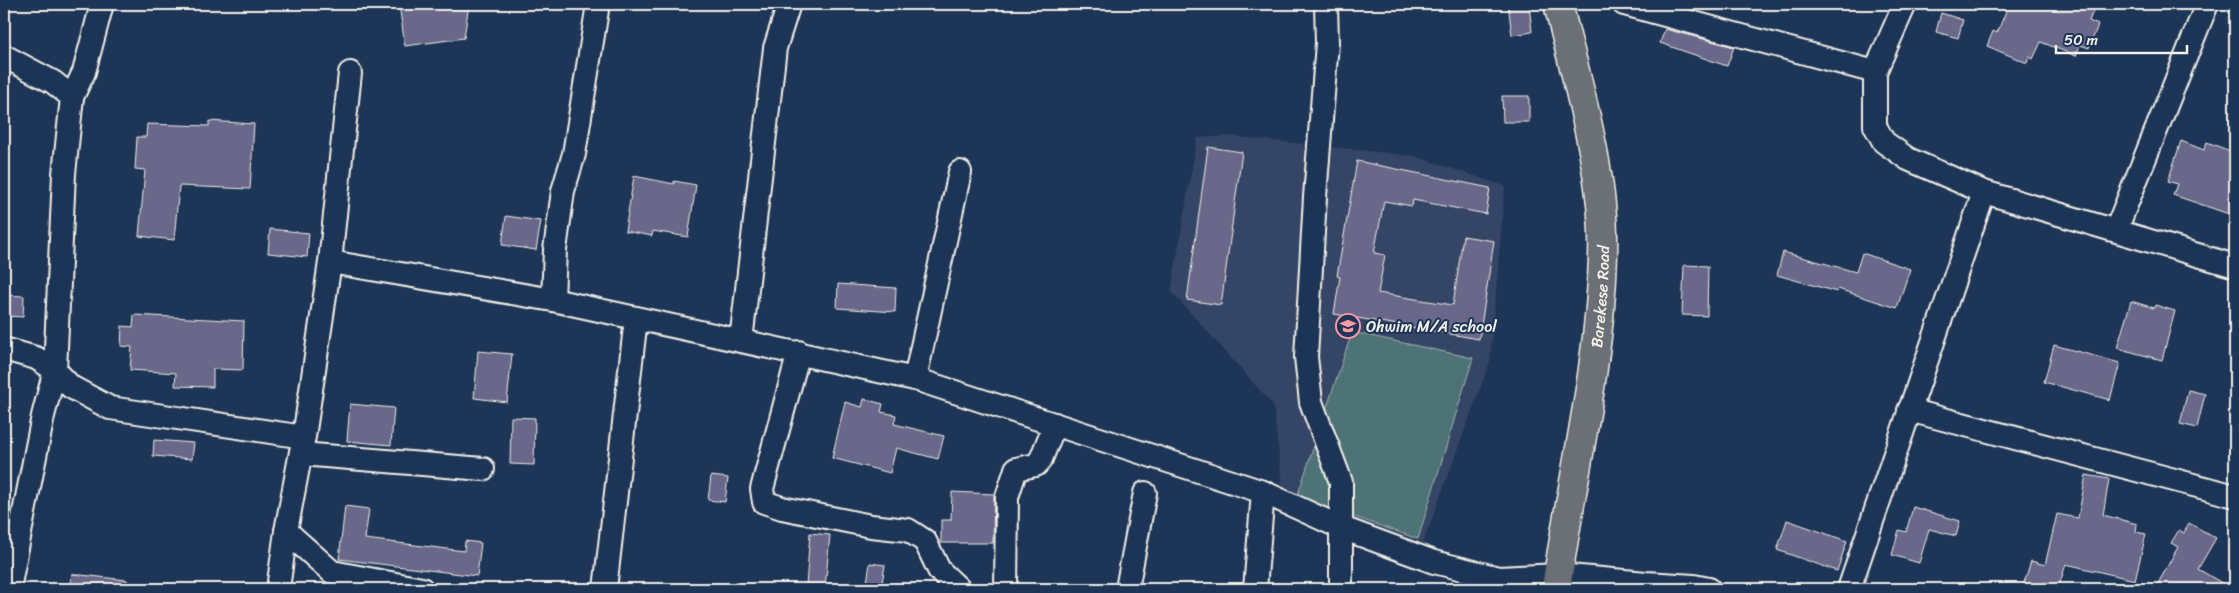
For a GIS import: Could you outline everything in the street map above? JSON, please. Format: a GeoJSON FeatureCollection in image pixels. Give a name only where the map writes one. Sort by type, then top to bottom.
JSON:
{"type":"FeatureCollection","features":[{"type":"Feature","properties":{"kind":"main road","name":"Barekese Road"},"geometry":{"type":"LineString","coordinates":[[1557,582],[1590,388],[1598,331],[1603,255],[1599,194],[1584,112],[1558,4]]}},
{"type":"Feature","properties":{"kind":"street"},"geometry":{"type":"LineString","coordinates":[[9,589],[43,416],[55,370],[64,174],[72,96],[84,72],[102,4]]}},
{"type":"Feature","properties":{"kind":"street"},"geometry":{"type":"LineString","coordinates":[[554,300],[555,250],[563,191],[574,154],[598,4]]}},
{"type":"Feature","properties":{"kind":"street"},"geometry":{"type":"LineString","coordinates":[[741,341],[775,48],[789,4]]}},
{"type":"Feature","properties":{"kind":"street"},"geometry":{"type":"LineString","coordinates":[[1326,4],[1327,43],[1306,357],[1311,402],[1341,482],[1341,589]]}},
{"type":"Feature","properties":{"kind":"street"},"geometry":{"type":"LineString","coordinates":[[1624,4],[1874,72]]}},
{"type":"Feature","properties":{"kind":"street"},"geometry":{"type":"LineString","coordinates":[[1905,4],[1874,72],[1875,126],[1884,142],[1908,159],[1984,192],[2235,266]]}},
{"type":"Feature","properties":{"kind":"street"},"geometry":{"type":"LineString","coordinates":[[2116,230],[2207,4]]}},
{"type":"Feature","properties":{"kind":"street"},"geometry":{"type":"LineString","coordinates":[[4,56],[53,82],[72,96]]}},
{"type":"Feature","properties":{"kind":"street"},"geometry":{"type":"LineString","coordinates":[[278,589],[330,262],[350,73]]}},
{"type":"Feature","properties":{"kind":"street"},"geometry":{"type":"LineString","coordinates":[[915,379],[960,172]]}},
{"type":"Feature","properties":{"kind":"street"},"geometry":{"type":"LineString","coordinates":[[1849,589],[1984,192]]}},
{"type":"Feature","properties":{"kind":"street"},"geometry":{"type":"LineString","coordinates":[[330,262],[554,300],[799,352],[915,379],[1263,492],[1342,528],[1434,562],[1500,578],[1557,582],[1694,586],[1710,589]]}},
{"type":"Feature","properties":{"kind":"street"},"geometry":{"type":"LineString","coordinates":[[605,589],[636,318]]}},
{"type":"Feature","properties":{"kind":"street"},"geometry":{"type":"LineString","coordinates":[[4,349],[36,358],[55,370],[71,387],[110,408],[302,446],[483,469]]}},
{"type":"Feature","properties":{"kind":"street"},"geometry":{"type":"LineString","coordinates":[[799,352],[762,489],[764,502],[782,508],[871,526],[908,530],[925,541],[939,570],[959,589]]}},
{"type":"Feature","properties":{"kind":"street"},"geometry":{"type":"LineString","coordinates":[[1909,410],[2235,496]]}},
{"type":"Feature","properties":{"kind":"street"},"geometry":{"type":"LineString","coordinates":[[1006,589],[1007,498],[1016,470],[1036,465],[1041,459],[1055,424]]}},
{"type":"Feature","properties":{"kind":"street"},"geometry":{"type":"LineString","coordinates":[[1255,589],[1263,492]]}},
{"type":"Feature","properties":{"kind":"street"},"geometry":{"type":"LineString","coordinates":[[1127,589],[1145,494]]}},
{"type":"Feature","properties":{"kind":"street"},"geometry":{"type":"LineString","coordinates":[[286,531],[332,572],[422,589]]}},
{"type":"Feature","properties":{"kind":"shaded area","name":"Ohwim M/A school"},"geometry":{"type":"Polygon","coordinates":[[[1228,136],[1415,156],[1505,186],[1490,362],[1423,543],[1364,529],[1283,490],[1273,405],[1171,291],[1197,138],[1228,136]]]}},
{"type":"Feature","properties":{"kind":"green space"},"geometry":{"type":"Polygon","coordinates":[[[1352,332],[1473,358],[1418,539],[1297,497],[1352,332]]]}},
{"type":"Feature","properties":{"kind":"building"},"geometry":{"type":"Polygon","coordinates":[[[399,4],[469,4],[464,38],[405,46],[399,4]]]}},
{"type":"Feature","properties":{"kind":"building"},"geometry":{"type":"Polygon","coordinates":[[[1508,4],[1529,4],[1532,32],[1512,35],[1508,4]]]}},
{"type":"Feature","properties":{"kind":"building"},"geometry":{"type":"Polygon","coordinates":[[[2009,4],[2096,4],[2089,21],[2098,25],[2089,48],[2080,45],[2076,56],[2041,42],[2033,59],[2029,57],[2027,63],[1987,46],[1993,31],[1997,33],[2009,4]]]}},
{"type":"Feature","properties":{"kind":"building"},"geometry":{"type":"Polygon","coordinates":[[[1941,13],[1963,20],[1958,38],[1936,32],[1941,13]]]}},
{"type":"Feature","properties":{"kind":"building"},"geometry":{"type":"Polygon","coordinates":[[[1665,29],[1734,47],[1727,66],[1660,43],[1665,29]]]}},
{"type":"Feature","properties":{"kind":"building"},"geometry":{"type":"Polygon","coordinates":[[[1502,96],[1529,96],[1529,122],[1503,122],[1502,96]]]}},
{"type":"Feature","properties":{"kind":"building"},"geometry":{"type":"Polygon","coordinates":[[[209,121],[254,124],[250,189],[179,186],[174,240],[139,236],[145,170],[135,169],[137,137],[146,137],[147,124],[209,126],[209,121]]]}},
{"type":"Feature","properties":{"kind":"building"},"geometry":{"type":"Polygon","coordinates":[[[2181,141],[2204,150],[2207,142],[2235,153],[2235,216],[2173,195],[2177,184],[2168,181],[2181,141]]]}},
{"type":"Feature","properties":{"kind":"building"},"geometry":{"type":"Polygon","coordinates":[[[1208,147],[1242,152],[1221,305],[1187,300],[1208,147]]]}},
{"type":"Feature","properties":{"kind":"building"},"geometry":{"type":"Polygon","coordinates":[[[1357,161],[1490,188],[1486,214],[1413,200],[1412,206],[1384,201],[1374,253],[1385,255],[1378,293],[1453,305],[1463,236],[1494,241],[1479,339],[1334,314],[1340,277],[1337,276],[1357,161]]]}},
{"type":"Feature","properties":{"kind":"building"},"geometry":{"type":"Polygon","coordinates":[[[634,176],[674,184],[674,181],[696,185],[688,237],[653,231],[652,236],[625,231],[634,176]]]}},
{"type":"Feature","properties":{"kind":"building"},"geometry":{"type":"Polygon","coordinates":[[[506,216],[541,221],[536,250],[502,245],[506,216]]]}},
{"type":"Feature","properties":{"kind":"building"},"geometry":{"type":"Polygon","coordinates":[[[270,229],[309,233],[307,257],[268,253],[270,229]]]}},
{"type":"Feature","properties":{"kind":"building"},"geometry":{"type":"Polygon","coordinates":[[[1783,252],[1856,272],[1862,253],[1910,269],[1897,308],[1838,289],[1837,292],[1777,275],[1783,252]]]}},
{"type":"Feature","properties":{"kind":"building"},"geometry":{"type":"Polygon","coordinates":[[[1684,265],[1708,266],[1707,316],[1682,315],[1684,265]]]}},
{"type":"Feature","properties":{"kind":"building"},"geometry":{"type":"Polygon","coordinates":[[[838,284],[896,288],[895,312],[837,308],[838,284]]]}},
{"type":"Feature","properties":{"kind":"building"},"geometry":{"type":"Polygon","coordinates":[[[4,295],[24,296],[23,317],[4,316],[4,295]]]}},
{"type":"Feature","properties":{"kind":"building"},"geometry":{"type":"Polygon","coordinates":[[[2131,301],[2154,308],[2155,305],[2175,311],[2162,360],[2117,348],[2131,301]]]}},
{"type":"Feature","properties":{"kind":"building"},"geometry":{"type":"Polygon","coordinates":[[[134,315],[244,321],[243,370],[213,369],[213,387],[175,386],[176,373],[130,370],[132,347],[121,346],[122,326],[133,327],[134,315]]]}},
{"type":"Feature","properties":{"kind":"building"},"geometry":{"type":"Polygon","coordinates":[[[2054,345],[2120,363],[2110,400],[2044,382],[2054,345]]]}},
{"type":"Feature","properties":{"kind":"building"},"geometry":{"type":"Polygon","coordinates":[[[478,351],[512,354],[507,402],[474,398],[478,351]]]}},
{"type":"Feature","properties":{"kind":"building"},"geometry":{"type":"Polygon","coordinates":[[[2188,390],[2205,394],[2197,428],[2180,424],[2188,390]]]}},
{"type":"Feature","properties":{"kind":"building"},"geometry":{"type":"Polygon","coordinates":[[[864,399],[883,404],[881,412],[896,415],[894,424],[944,436],[938,459],[896,448],[890,473],[832,458],[845,402],[862,407],[864,399]]]}},
{"type":"Feature","properties":{"kind":"building"},"geometry":{"type":"Polygon","coordinates":[[[350,404],[394,408],[391,445],[347,441],[350,404]]]}},
{"type":"Feature","properties":{"kind":"building"},"geometry":{"type":"Polygon","coordinates":[[[511,417],[535,418],[534,465],[510,464],[511,417]]]}},
{"type":"Feature","properties":{"kind":"building"},"geometry":{"type":"Polygon","coordinates":[[[154,440],[194,443],[192,459],[153,456],[154,440]]]}},
{"type":"Feature","properties":{"kind":"building"},"geometry":{"type":"Polygon","coordinates":[[[2086,475],[2109,479],[2103,515],[2137,524],[2136,532],[2146,534],[2135,580],[2066,564],[2058,589],[2022,589],[2031,561],[2045,565],[2057,514],[2078,518],[2086,475]]]}},
{"type":"Feature","properties":{"kind":"building"},"geometry":{"type":"Polygon","coordinates":[[[711,476],[728,478],[725,502],[708,500],[711,476]]]}},
{"type":"Feature","properties":{"kind":"building"},"geometry":{"type":"Polygon","coordinates":[[[952,492],[994,494],[993,543],[941,543],[941,520],[951,520],[952,492]]]}},
{"type":"Feature","properties":{"kind":"building"},"geometry":{"type":"Polygon","coordinates":[[[345,506],[369,509],[365,539],[464,551],[465,541],[481,543],[477,576],[339,559],[345,506]]]}},
{"type":"Feature","properties":{"kind":"building"},"geometry":{"type":"Polygon","coordinates":[[[1913,507],[1960,521],[1956,536],[1929,529],[1919,563],[1892,555],[1899,530],[1906,532],[1913,507]]]}},
{"type":"Feature","properties":{"kind":"building"},"geometry":{"type":"Polygon","coordinates":[[[1787,520],[1847,541],[1837,571],[1777,550],[1787,520]]]}},
{"type":"Feature","properties":{"kind":"building"},"geometry":{"type":"Polygon","coordinates":[[[2189,523],[2216,538],[2198,569],[2232,589],[2155,589],[2178,547],[2171,543],[2179,530],[2184,533],[2189,523]]]}},
{"type":"Feature","properties":{"kind":"building"},"geometry":{"type":"Polygon","coordinates":[[[810,533],[830,535],[825,588],[806,586],[810,533]]]}},
{"type":"Feature","properties":{"kind":"building"},"geometry":{"type":"Polygon","coordinates":[[[870,563],[885,565],[881,589],[866,589],[870,563]]]}},
{"type":"Feature","properties":{"kind":"building"},"geometry":{"type":"Polygon","coordinates":[[[72,574],[127,580],[127,589],[70,589],[72,574]]]}},
{"type":"Feature","properties":{"kind":"place","name":"Ohwim M/A school"},"geometry":{"type":"Point","coordinates":[1348,326]}}]}
